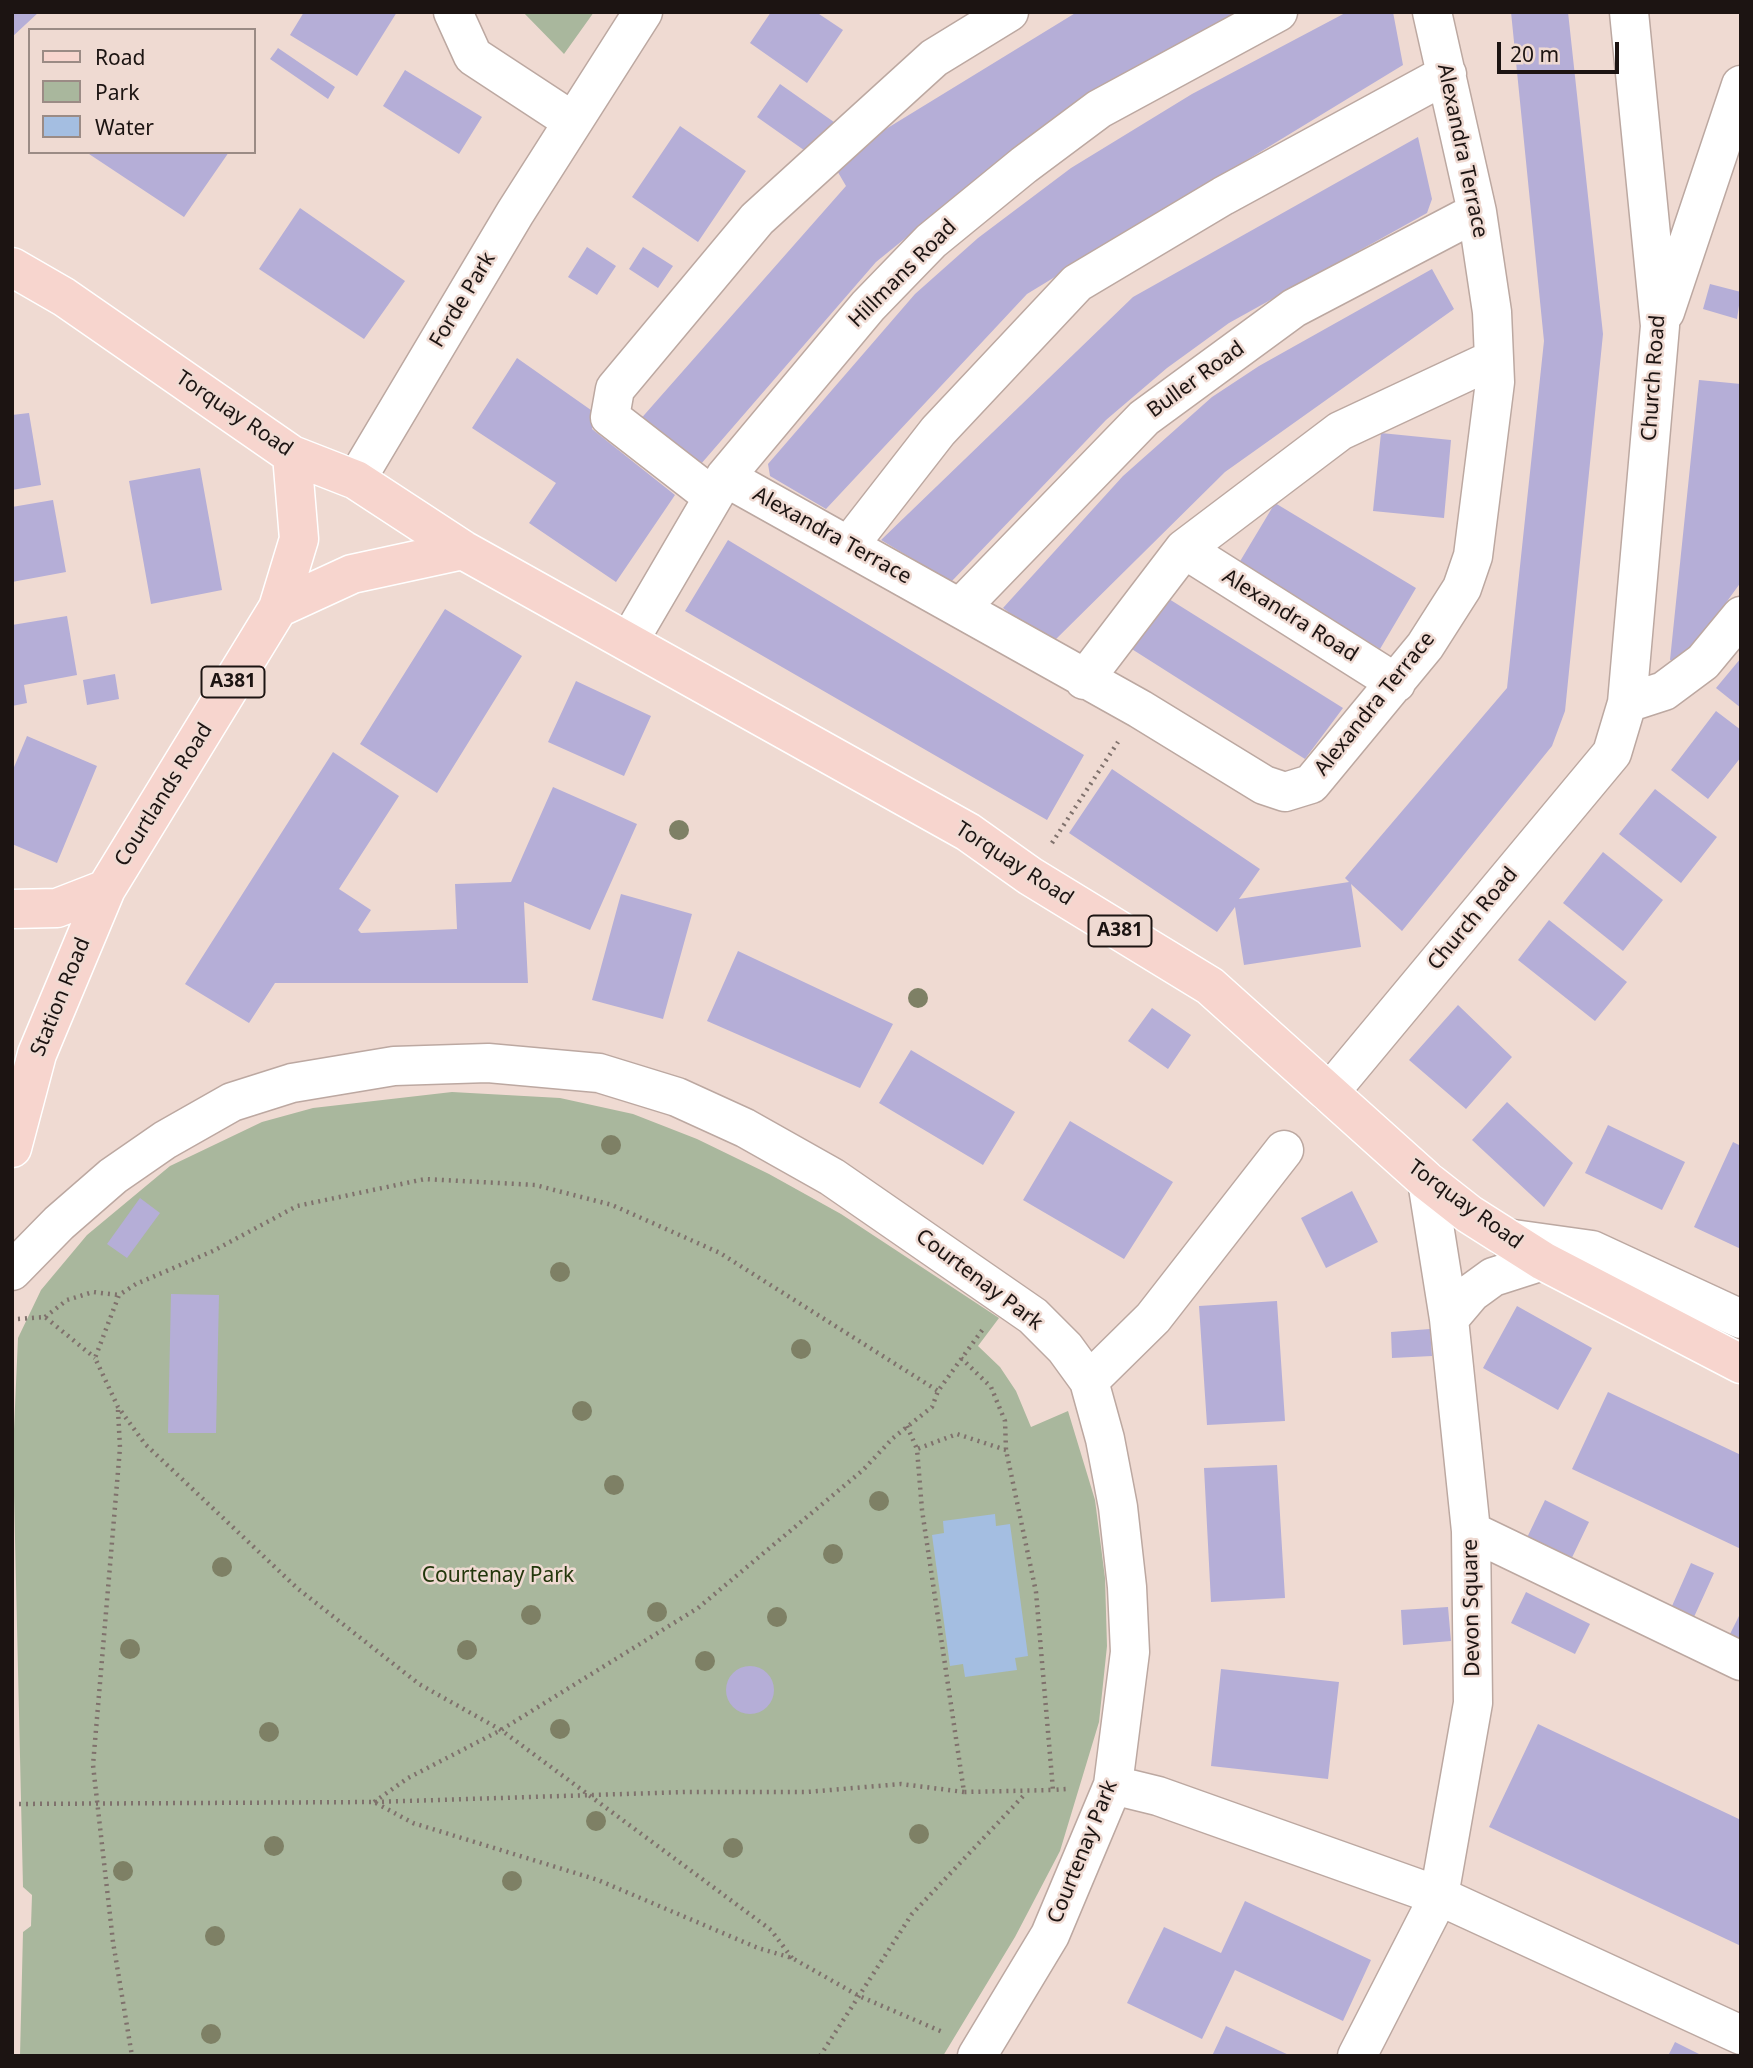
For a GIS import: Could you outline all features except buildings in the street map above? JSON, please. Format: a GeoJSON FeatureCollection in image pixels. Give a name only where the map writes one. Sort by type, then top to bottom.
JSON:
{"type":"FeatureCollection","features":[{"type":"Feature","properties":{"kind":"main road","name":"Torquay Road"},"geometry":{"type":"LineString","coordinates":[[12,267],[64,297],[292,455],[356,480],[463,550],[968,832],[1030,876],[1210,986],[1427,1181],[1506,1238],[1543,1261],[1741,1364]]}},
{"type":"Feature","properties":{"kind":"main road","name":"Courtlands Road"},"geometry":{"type":"LineString","coordinates":[[12,909],[57,908],[106,889],[278,608],[299,539],[292,455]]}},
{"type":"Feature","properties":{"kind":"main road"},"geometry":{"type":"LineString","coordinates":[[278,608],[352,574],[463,550]]}},
{"type":"Feature","properties":{"kind":"main road","name":"Station Road"},"geometry":{"type":"LineString","coordinates":[[12,1148],[37,1054],[106,889]]}},
{"type":"Feature","properties":{"kind":"street"},"geometry":{"type":"LineString","coordinates":[[453,12],[473,56],[572,121]]}},
{"type":"Feature","properties":{"kind":"street","name":"Forde Park"},"geometry":{"type":"LineString","coordinates":[[356,480],[572,121],[643,12]]}},
{"type":"Feature","properties":{"kind":"street","name":"Alexandra Terrace"},"geometry":{"type":"LineString","coordinates":[[1009,12],[934,58],[757,219],[615,389],[610,417],[719,487],[850,544],[1084,680],[1140,709],[1264,785],[1285,792],[1311,784],[1396,683],[1425,646],[1462,588],[1473,556],[1495,382],[1492,312],[1477,212],[1432,12]]}},
{"type":"Feature","properties":{"kind":"street","name":"Hillmans Road"},"geometry":{"type":"LineString","coordinates":[[628,641],[719,487],[868,306],[931,241],[1024,165],[1100,109],[1278,12]]}},
{"type":"Feature","properties":{"kind":"street","name":"Church Road"},"geometry":{"type":"LineString","coordinates":[[1329,1093],[1612,753],[1627,703],[1660,326],[1629,12]]}},
{"type":"Feature","properties":{"kind":"street"},"geometry":{"type":"LineString","coordinates":[[850,544],[937,431],[1077,283],[1223,196],[1447,74]]}},
{"type":"Feature","properties":{"kind":"street"},"geometry":{"type":"LineString","coordinates":[[1660,326],[1741,85]]}},
{"type":"Feature","properties":{"kind":"street","name":"Buller Road"},"geometry":{"type":"LineString","coordinates":[[960,608],[1144,418],[1294,308],[1477,212]]}},
{"type":"Feature","properties":{"kind":"street"},"geometry":{"type":"LineString","coordinates":[[1084,680],[1184,549],[1340,431],[1494,359]]}},
{"type":"Feature","properties":{"kind":"street","name":"Alexandra Road"},"geometry":{"type":"LineString","coordinates":[[1184,549],[1396,683]]}},
{"type":"Feature","properties":{"kind":"street"},"geometry":{"type":"LineString","coordinates":[[1627,703],[1664,691],[1703,662],[1741,616]]}},
{"type":"Feature","properties":{"kind":"street","name":"Courtenay Park"},"geometry":{"type":"LineString","coordinates":[[12,1271],[59,1223],[113,1176],[165,1140],[232,1102],[292,1083],[394,1066],[488,1063],[599,1073],[677,1097],[746,1128],[832,1177],[1033,1316],[1065,1348],[1089,1381],[1105,1439],[1118,1507],[1127,1587],[1130,1652],[1114,1785],[1050,1936],[978,2055]]}},
{"type":"Feature","properties":{"kind":"street"},"geometry":{"type":"LineString","coordinates":[[1089,1381],[1153,1318],[1284,1150]]}},
{"type":"Feature","properties":{"kind":"street","name":"Devon Square"},"geometry":{"type":"LineString","coordinates":[[1363,2054],[1439,1896],[1473,1703],[1471,1531],[1449,1320],[1427,1181]]}},
{"type":"Feature","properties":{"kind":"street"},"geometry":{"type":"LineString","coordinates":[[1506,1238],[1592,1250],[1741,1320]]}},
{"type":"Feature","properties":{"kind":"street"},"geometry":{"type":"LineString","coordinates":[[1449,1320],[1471,1293],[1493,1277],[1543,1261]]}},
{"type":"Feature","properties":{"kind":"street"},"geometry":{"type":"LineString","coordinates":[[1471,1531],[1741,1661]]}},
{"type":"Feature","properties":{"kind":"street"},"geometry":{"type":"LineString","coordinates":[[1114,1785],[1158,1796],[1439,1896],[1741,2035]]}},
{"type":"Feature","properties":{"kind":"path"},"geometry":{"type":"LineString","coordinates":[[1030,876],[1140,709]]}},
{"type":"Feature","properties":{"kind":"path"},"geometry":{"type":"LineString","coordinates":[[18,1319],[45,1317],[67,1300],[93,1292],[119,1295],[297,1206],[425,1179],[535,1185],[612,1205],[720,1253],[938,1391]]}},
{"type":"Feature","properties":{"kind":"path"},"geometry":{"type":"LineString","coordinates":[[95,1357],[119,1295]]}},
{"type":"Feature","properties":{"kind":"path"},"geometry":{"type":"LineString","coordinates":[[374,1802],[408,1778],[501,1730],[698,1608],[863,1470],[907,1426],[932,1407],[938,1391],[1006,1297]]}},
{"type":"Feature","properties":{"kind":"path"},"geometry":{"type":"LineString","coordinates":[[45,1317],[95,1357],[118,1407],[145,1444],[298,1588],[419,1684],[501,1730],[771,1930],[792,1958]]}},
{"type":"Feature","properties":{"kind":"path"},"geometry":{"type":"LineString","coordinates":[[961,1358],[990,1387],[999,1402],[1004,1421],[1006,1450],[1036,1592],[1053,1790]]}},
{"type":"Feature","properties":{"kind":"path"},"geometry":{"type":"LineString","coordinates":[[118,1407],[120,1448],[93,1765],[113,1942],[132,2056]]}},
{"type":"Feature","properties":{"kind":"path"},"geometry":{"type":"LineString","coordinates":[[907,1426],[917,1449],[922,1510],[964,1792]]}},
{"type":"Feature","properties":{"kind":"path"},"geometry":{"type":"LineString","coordinates":[[917,1449],[957,1434],[1006,1450]]}},
{"type":"Feature","properties":{"kind":"path"},"geometry":{"type":"LineString","coordinates":[[12,1804],[374,1802],[686,1792],[807,1792],[901,1784],[964,1792],[1026,1793],[1114,1785]]}},
{"type":"Feature","properties":{"kind":"path"},"geometry":{"type":"LineString","coordinates":[[820,2056],[912,1914],[1015,1808],[1026,1793]]}},
{"type":"Feature","properties":{"kind":"path"},"geometry":{"type":"LineString","coordinates":[[374,1802],[413,1823],[598,1880],[758,1948],[792,1958],[859,1996],[964,2041],[978,2055]]}},
{"type":"Feature","properties":{"kind":"green space"},"geometry":{"type":"Polygon","coordinates":[[[523,12],[594,12],[564,54],[523,12]]]}},
{"type":"Feature","properties":{"kind":"green space","name":"Courtenay Park"},"geometry":{"type":"Polygon","coordinates":[[[452,1092],[560,1098],[633,1114],[697,1139],[769,1174],[841,1214],[999,1318],[978,1346],[1000,1367],[1016,1391],[1031,1427],[1068,1411],[1095,1500],[1105,1578],[1107,1646],[1099,1722],[1060,1851],[1015,1937],[943,2056],[20,2056],[23,1932],[31,1926],[32,1895],[23,1887],[13,1452],[18,1338],[41,1290],[87,1235],[170,1166],[262,1122],[313,1108],[452,1092]]]}},
{"type":"Feature","properties":{"kind":"water"},"geometry":{"type":"Polygon","coordinates":[[[995,1514],[996,1526],[1010,1524],[1028,1656],[1015,1658],[1017,1670],[965,1677],[963,1664],[950,1666],[932,1535],[944,1533],[943,1521],[995,1514]]]}}]}
